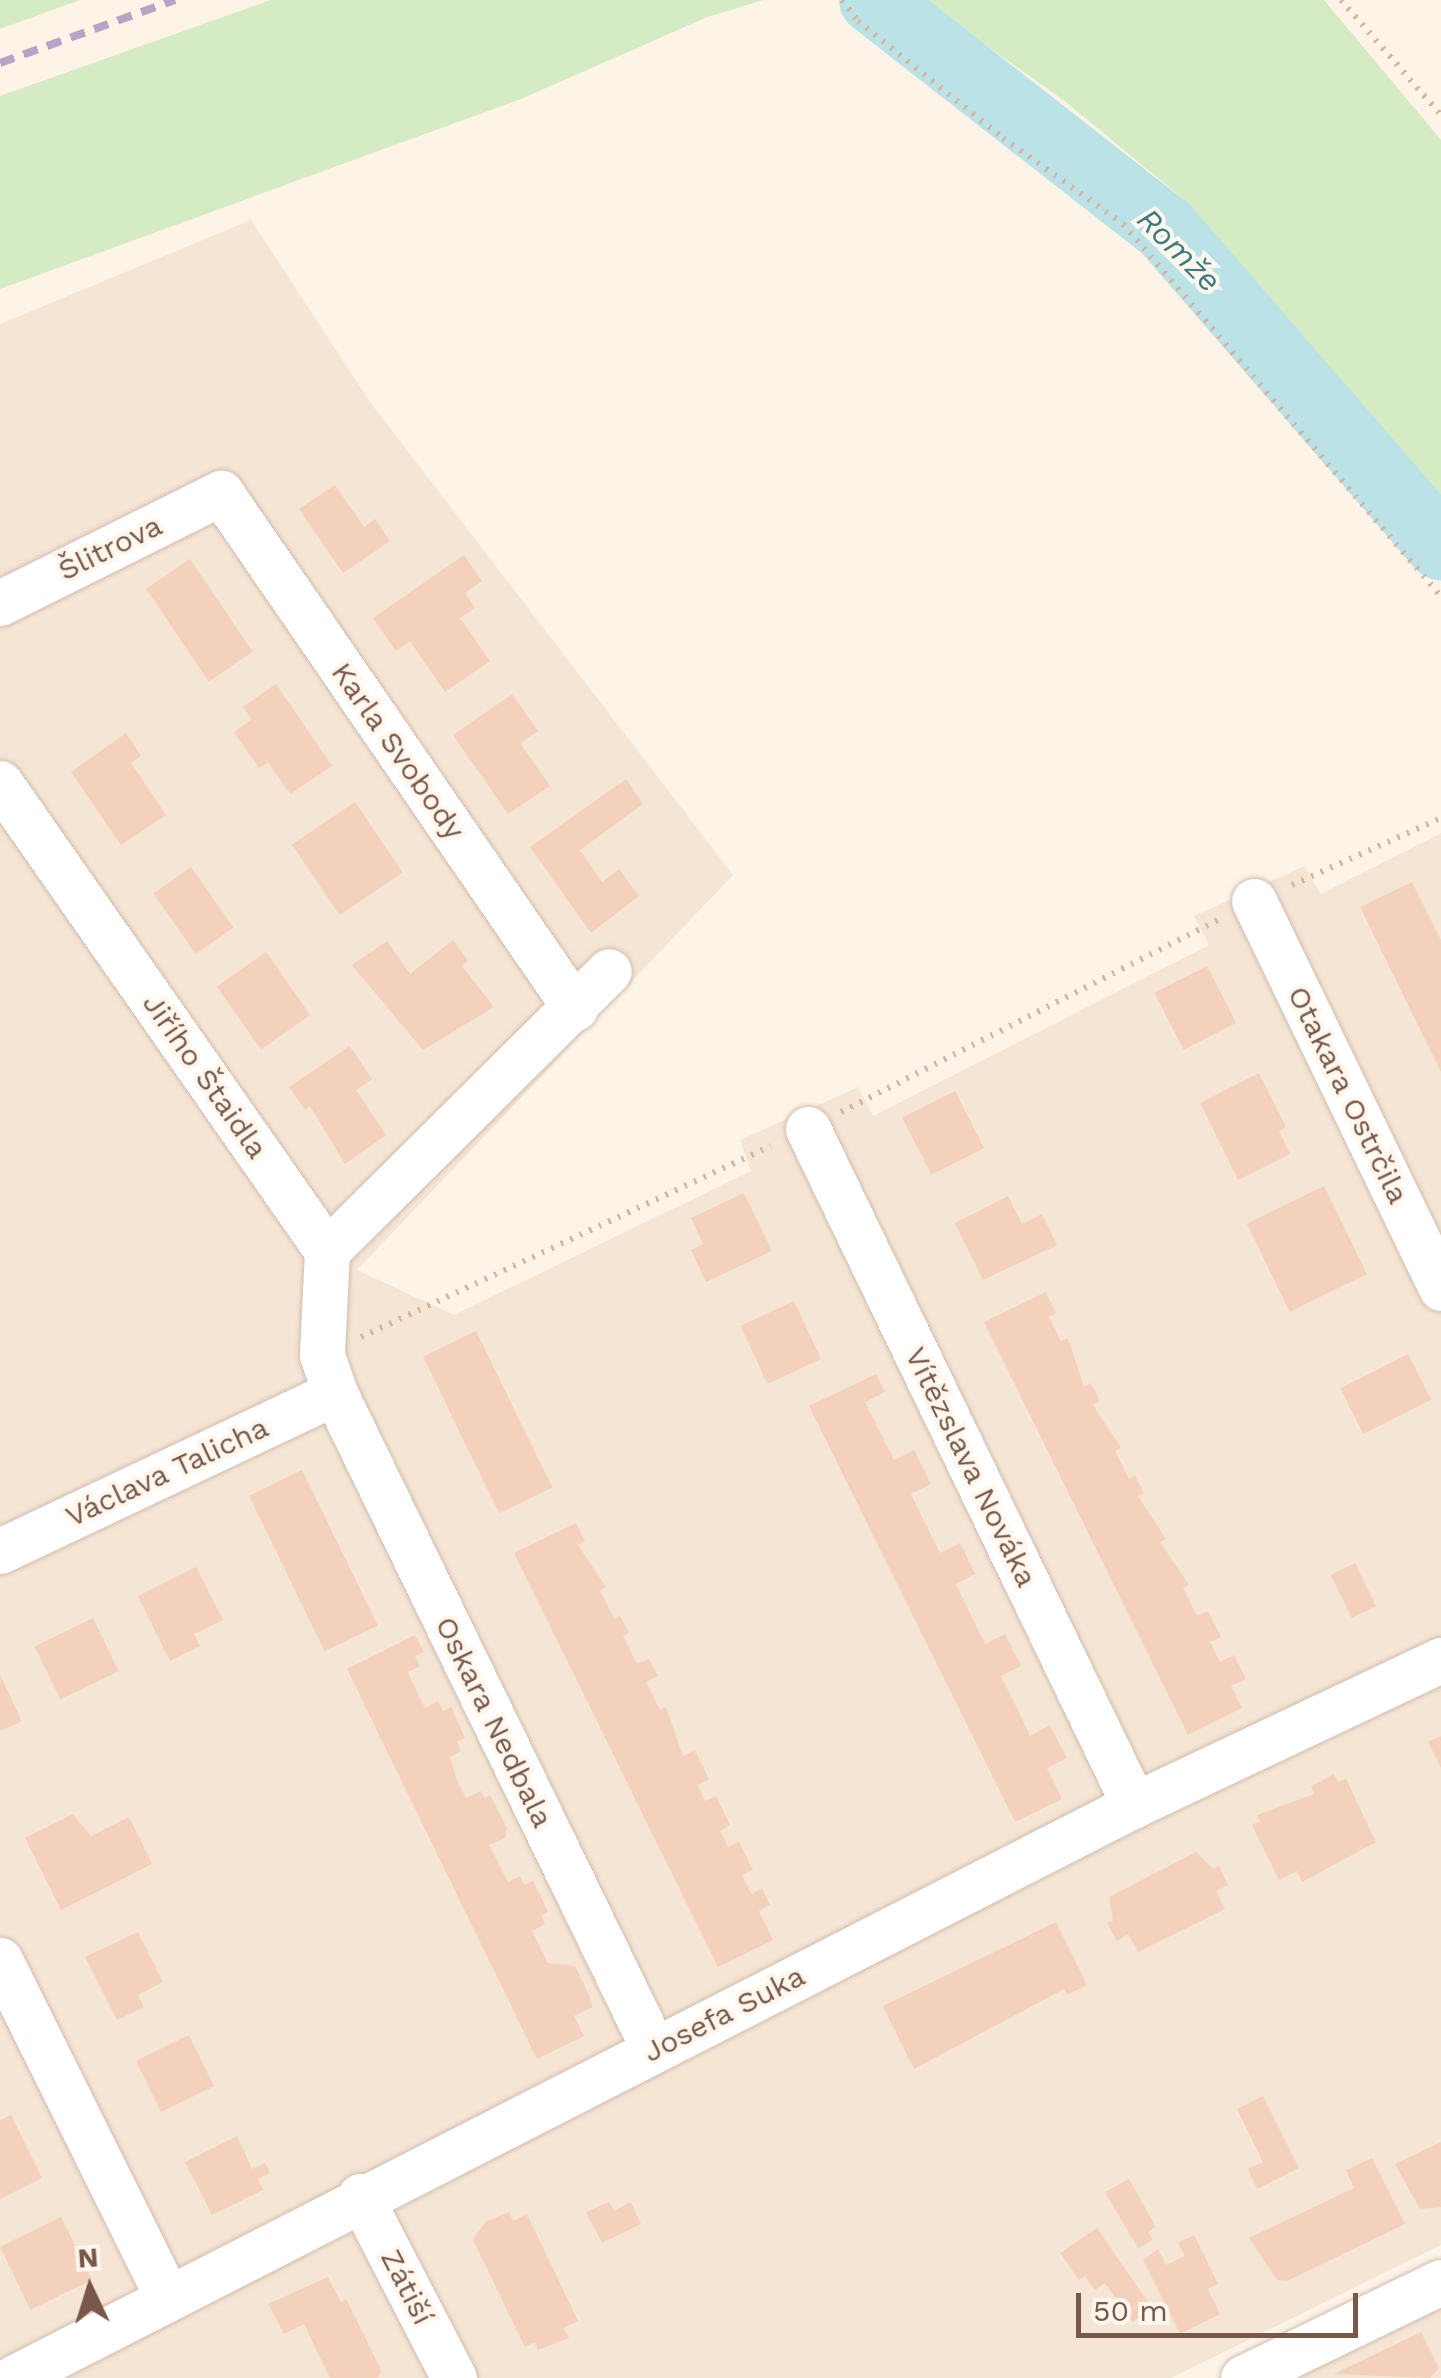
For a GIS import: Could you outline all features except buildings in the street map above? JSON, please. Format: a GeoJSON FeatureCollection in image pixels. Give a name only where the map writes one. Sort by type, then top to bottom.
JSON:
{"type":"FeatureCollection","features":[{"type":"Feature","properties":{"kind":"street","name":"Šlitrova"},"geometry":{"type":"LineString","coordinates":[[0,603],[220,494]]}},
{"type":"Feature","properties":{"kind":"street","name":"Karla Svobody"},"geometry":{"type":"LineString","coordinates":[[220,494],[575,1008]]}},
{"type":"Feature","properties":{"kind":"street","name":"Jiřího Štaidla"},"geometry":{"type":"LineString","coordinates":[[0,783],[327,1252]]}},
{"type":"Feature","properties":{"kind":"street","name":"Otakara Ostrčila"},"geometry":{"type":"LineString","coordinates":[[1254,901],[1441,1288]]}},
{"type":"Feature","properties":{"kind":"street"},"geometry":{"type":"LineString","coordinates":[[328,1374],[327,1252],[609,971]]}},
{"type":"Feature","properties":{"kind":"street","name":"Vítězslava Nováka"},"geometry":{"type":"LineString","coordinates":[[808,1129],[1134,1805]]}},
{"type":"Feature","properties":{"kind":"street","name":"Václava Talicha"},"geometry":{"type":"LineString","coordinates":[[0,1551],[328,1374]]}},
{"type":"Feature","properties":{"kind":"street","name":"Oskara Nedbala"},"geometry":{"type":"LineString","coordinates":[[328,1374],[654,2050]]}},
{"type":"Feature","properties":{"kind":"street","name":"Josefa Suka"},"geometry":{"type":"LineString","coordinates":[[12,2378],[360,2196],[1134,1805],[1441,1660]]}},
{"type":"Feature","properties":{"kind":"street"},"geometry":{"type":"LineString","coordinates":[[0,1960],[168,2299]]}},
{"type":"Feature","properties":{"kind":"street","name":"Zátiší"},"geometry":{"type":"LineString","coordinates":[[360,2196],[454,2378]]}},
{"type":"Feature","properties":{"kind":"street"},"geometry":{"type":"LineString","coordinates":[[1243,2378],[1441,2282]]}},
{"type":"Feature","properties":{"kind":"path"},"geometry":{"type":"LineString","coordinates":[[842,0],[858,20],[1003,138],[1122,224],[1441,596]]}},
{"type":"Feature","properties":{"kind":"path"},"geometry":{"type":"LineString","coordinates":[[1341,0],[1441,115]]}},
{"type":"Feature","properties":{"kind":"path"},"geometry":{"type":"LineString","coordinates":[[328,1374],[1254,901],[1441,818]]}},
{"type":"Feature","properties":{"kind":"shaded area"},"geometry":{"type":"Polygon","coordinates":[[[251,220],[370,402],[733,875],[357,1270],[454,1315],[751,1171],[740,1140],[858,1087],[873,1116],[1209,945],[1194,916],[1304,866],[1321,894],[1441,833],[1441,2245],[1171,2378],[0,2378],[0,324],[251,220]]]}},
{"type":"Feature","properties":{"kind":"shaded area"},"geometry":{"type":"Polygon","coordinates":[[[1441,2306],[1441,2378],[1293,2378],[1441,2306]]]}},
{"type":"Feature","properties":{"kind":"green space"},"geometry":{"type":"Polygon","coordinates":[[[0,0],[80,0],[0,29],[0,0]]]}},
{"type":"Feature","properties":{"kind":"green space"},"geometry":{"type":"Polygon","coordinates":[[[271,0],[763,0],[705,18],[521,99],[0,289],[0,96],[271,0]]]}},
{"type":"Feature","properties":{"kind":"green space"},"geometry":{"type":"Polygon","coordinates":[[[922,0],[1324,0],[1441,140],[1441,497],[1177,194],[1066,102],[922,0]]]}},
{"type":"Feature","properties":{"kind":"waterway","name":"Romže"},"geometry":{"type":"LineString","coordinates":[[873,0],[1166,229],[1441,546]]}},
{"type":"Feature","properties":{"kind":"railway"},"geometry":{"type":"LineString","coordinates":[[0,63],[175,0]]}}]}
